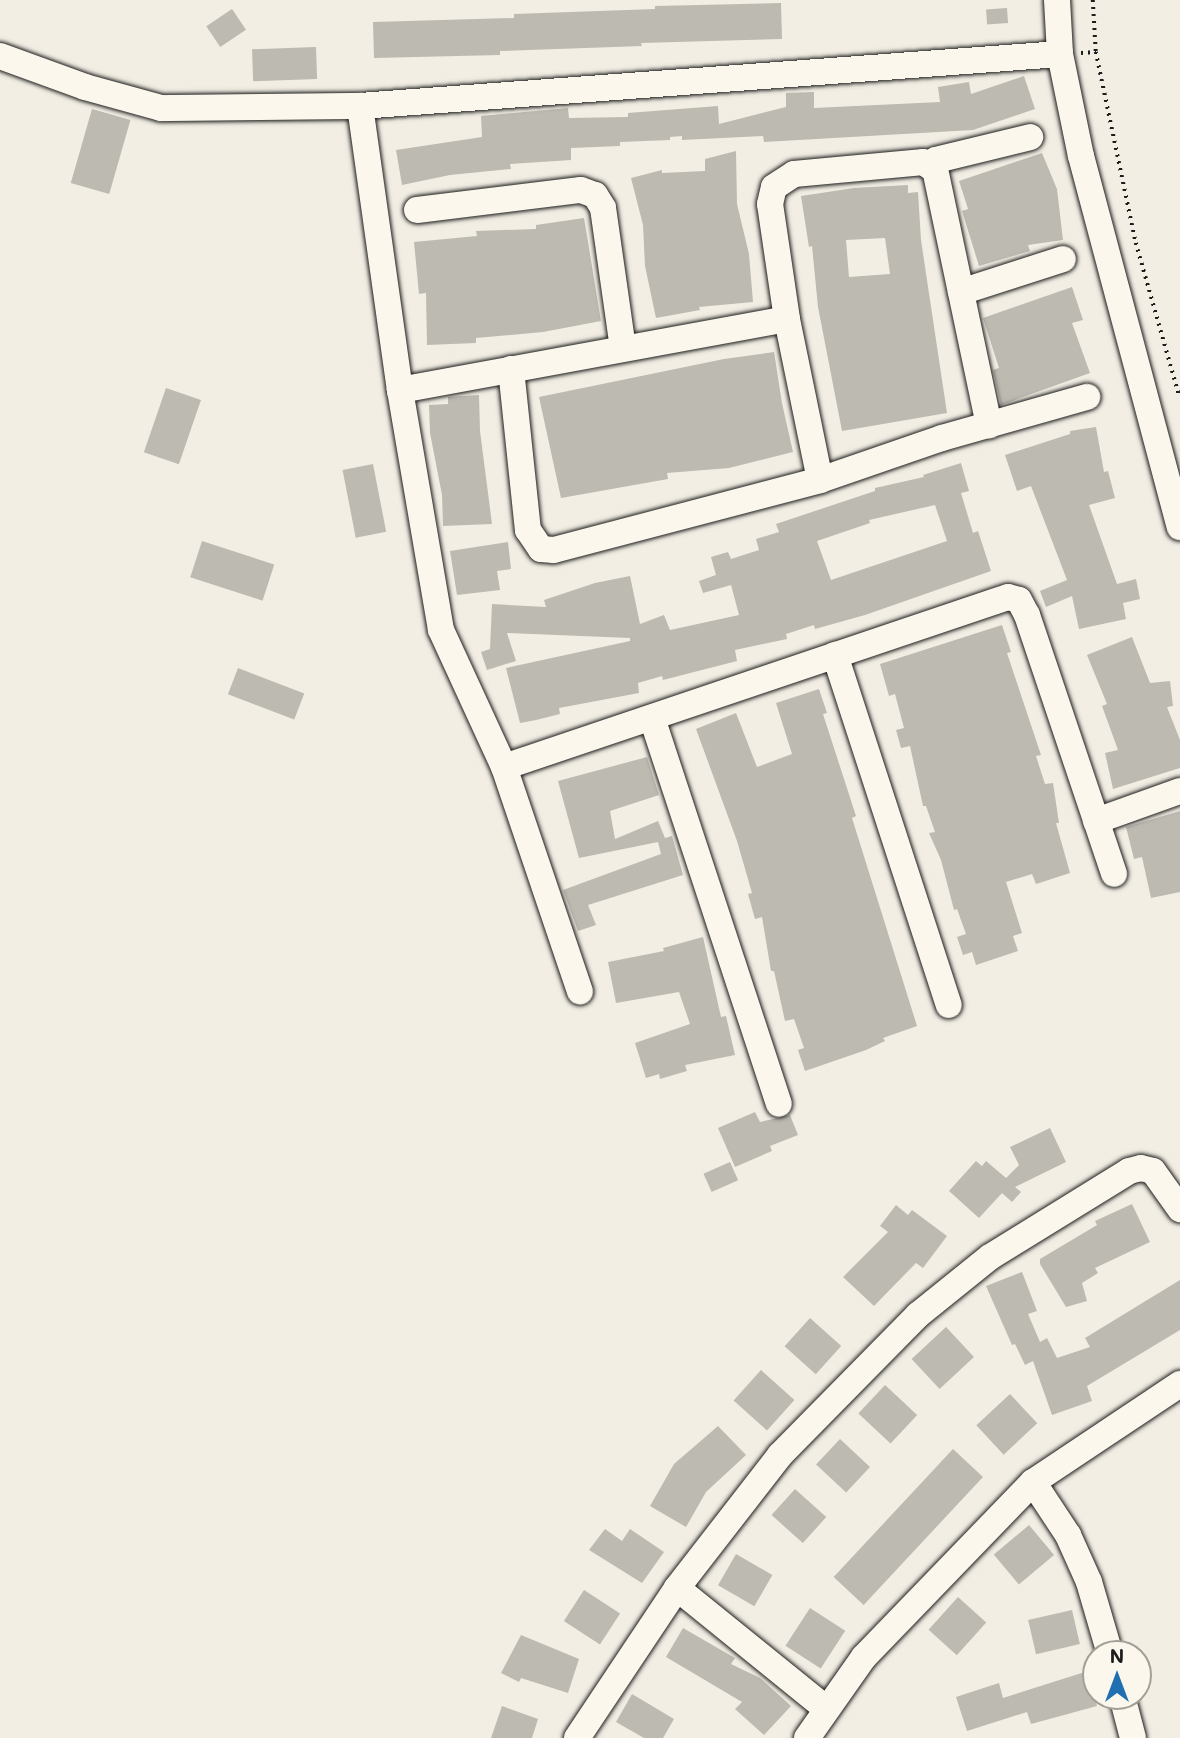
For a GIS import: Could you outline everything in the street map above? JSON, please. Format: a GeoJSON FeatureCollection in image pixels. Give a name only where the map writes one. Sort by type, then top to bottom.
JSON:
{"type":"FeatureCollection","features":[{"type":"Feature","properties":{"kind":"street"},"geometry":{"type":"LineString","coordinates":[[1057,0],[1060,54],[1081,156],[1180,527]]}},
{"type":"Feature","properties":{"kind":"street"},"geometry":{"type":"LineString","coordinates":[[0,56],[85,87],[161,108],[360,106],[1060,54]]}},
{"type":"Feature","properties":{"kind":"street"},"geometry":{"type":"LineString","coordinates":[[360,106],[400,390],[441,630],[504,767],[580,992]]}},
{"type":"Feature","properties":{"kind":"street"},"geometry":{"type":"LineString","coordinates":[[929,166],[936,160],[1030,136]]}},
{"type":"Feature","properties":{"kind":"street"},"geometry":{"type":"LineString","coordinates":[[820,480],[786,319],[770,204],[774,187],[794,174],[923,162],[935,169],[989,425]]}},
{"type":"Feature","properties":{"kind":"street"},"geometry":{"type":"LineString","coordinates":[[417,210],[581,190],[595,195],[603,208],[623,349]]}},
{"type":"Feature","properties":{"kind":"street"},"geometry":{"type":"LineString","coordinates":[[961,292],[1063,259]]}},
{"type":"Feature","properties":{"kind":"street"},"geometry":{"type":"LineString","coordinates":[[400,390],[786,319]]}},
{"type":"Feature","properties":{"kind":"street"},"geometry":{"type":"LineString","coordinates":[[511,369],[528,530],[541,549],[554,550],[820,480],[989,425],[1087,397]]}},
{"type":"Feature","properties":{"kind":"street"},"geometry":{"type":"LineString","coordinates":[[504,767],[1008,597],[1019,600],[1027,615],[1114,874]]}},
{"type":"Feature","properties":{"kind":"street"},"geometry":{"type":"LineString","coordinates":[[835,655],[949,1004]]}},
{"type":"Feature","properties":{"kind":"street"},"geometry":{"type":"LineString","coordinates":[[652,718],[779,1104]]}},
{"type":"Feature","properties":{"kind":"street"},"geometry":{"type":"LineString","coordinates":[[1096,821],[1180,791]]}},
{"type":"Feature","properties":{"kind":"street"},"geometry":{"type":"LineString","coordinates":[[577,1738],[677,1588],[780,1455],[918,1315],[990,1257],[1129,1171],[1141,1168],[1153,1171],[1180,1209]]}},
{"type":"Feature","properties":{"kind":"street"},"geometry":{"type":"LineString","coordinates":[[807,1738],[825,1708],[864,1657],[1033,1482],[1180,1384]]}},
{"type":"Feature","properties":{"kind":"street"},"geometry":{"type":"LineString","coordinates":[[1033,1482],[1068,1535],[1089,1582],[1106,1640]]}},
{"type":"Feature","properties":{"kind":"street"},"geometry":{"type":"LineString","coordinates":[[677,1588],[825,1708]]}},
{"type":"Feature","properties":{"kind":"street"},"geometry":{"type":"LineString","coordinates":[[1126,1710],[1133,1738]]}},
{"type":"Feature","properties":{"kind":"path"},"geometry":{"type":"LineString","coordinates":[[1093,0],[1096,52],[1136,243],[1180,398]]}},
{"type":"Feature","properties":{"kind":"building"},"geometry":{"type":"Polygon","coordinates":[[[781,3],[782,39],[500,51],[500,55],[374,58],[373,22],[514,18],[514,14],[655,9],[655,6],[781,3]]]}},
{"type":"Feature","properties":{"kind":"building"},"geometry":{"type":"Polygon","coordinates":[[[1007,8],[1008,23],[987,24],[986,9],[1007,8]]]}},
{"type":"Feature","properties":{"kind":"building"},"geometry":{"type":"Polygon","coordinates":[[[232,9],[246,30],[220,47],[206,26],[232,9]]]}},
{"type":"Feature","properties":{"kind":"building"},"geometry":{"type":"Polygon","coordinates":[[[316,47],[317,79],[253,81],[252,49],[316,47]]]}},
{"type":"Feature","properties":{"kind":"building"},"geometry":{"type":"Polygon","coordinates":[[[1024,76],[1035,109],[973,130],[764,142],[763,136],[682,140],[682,136],[670,137],[670,140],[620,142],[620,146],[571,148],[571,160],[510,164],[511,169],[450,175],[402,185],[396,150],[482,137],[481,116],[568,108],[569,118],[628,117],[628,113],[718,106],[719,124],[786,107],[786,93],[814,92],[814,108],[940,102],[938,87],[969,82],[971,94],[1024,76]]]}},
{"type":"Feature","properties":{"kind":"building"},"geometry":{"type":"Polygon","coordinates":[[[92,109],[130,120],[109,194],[71,183],[92,109]]]}},
{"type":"Feature","properties":{"kind":"building"},"geometry":{"type":"Polygon","coordinates":[[[736,151],[737,204],[749,254],[753,302],[699,307],[700,310],[656,318],[645,266],[643,225],[631,178],[662,170],[662,173],[705,171],[705,159],[736,151]]]}},
{"type":"Feature","properties":{"kind":"building"},"geometry":{"type":"Polygon","coordinates":[[[1042,153],[1057,189],[1063,240],[1028,245],[1030,251],[979,266],[962,211],[968,209],[959,181],[1042,153]]]}},
{"type":"Feature","properties":{"kind":"building"},"geometry":{"type":"Polygon","coordinates":[[[908,185],[908,193],[918,192],[921,240],[947,413],[842,431],[818,307],[812,246],[809,247],[801,196],[854,188],[908,185]],[[885,238],[846,240],[849,277],[890,274],[885,238]]]}},
{"type":"Feature","properties":{"kind":"building"},"geometry":{"type":"Polygon","coordinates":[[[584,218],[601,321],[543,332],[476,338],[476,343],[427,345],[426,293],[419,294],[414,242],[477,236],[476,231],[536,229],[536,225],[584,218]]]}},
{"type":"Feature","properties":{"kind":"building"},"geometry":{"type":"Polygon","coordinates":[[[1072,287],[1083,320],[1072,323],[1090,373],[1001,405],[993,370],[999,368],[983,318],[1072,287]]]}},
{"type":"Feature","properties":{"kind":"building"},"geometry":{"type":"Polygon","coordinates":[[[774,352],[793,452],[729,468],[667,473],[668,479],[561,498],[539,397],[724,359],[774,352]]]}},
{"type":"Feature","properties":{"kind":"building"},"geometry":{"type":"Polygon","coordinates":[[[166,388],[201,400],[179,464],[144,452],[166,388]]]}},
{"type":"Feature","properties":{"kind":"building"},"geometry":{"type":"Polygon","coordinates":[[[479,395],[480,431],[492,524],[443,526],[442,495],[430,433],[429,405],[448,404],[448,397],[479,395]]]}},
{"type":"Feature","properties":{"kind":"building"},"geometry":{"type":"Polygon","coordinates":[[[1096,427],[1104,472],[1108,471],[1115,498],[1089,505],[1117,584],[1136,579],[1140,599],[1123,603],[1126,619],[1079,629],[1072,596],[1046,607],[1040,591],[1067,580],[1031,486],[1017,491],[1005,455],[1070,434],[1070,431],[1096,427]]]}},
{"type":"Feature","properties":{"kind":"building"},"geometry":{"type":"Polygon","coordinates":[[[961,463],[969,491],[961,493],[973,533],[978,531],[991,571],[865,615],[815,629],[814,625],[786,634],[787,639],[735,650],[737,661],[663,680],[662,676],[638,683],[639,693],[559,708],[560,714],[536,720],[520,723],[506,668],[630,641],[630,638],[507,633],[516,661],[487,670],[481,652],[490,649],[492,604],[546,607],[544,600],[595,583],[630,576],[640,624],[664,615],[670,630],[739,615],[731,585],[703,593],[699,581],[716,575],[711,557],[728,552],[731,559],[759,550],[756,539],[779,532],[776,524],[875,491],[875,488],[924,477],[923,475],[961,463]],[[935,505],[869,520],[870,523],[817,541],[831,580],[947,541],[935,505]]]}},
{"type":"Feature","properties":{"kind":"building"},"geometry":{"type":"Polygon","coordinates":[[[373,464],[386,532],[356,538],[343,470],[373,464]]]}},
{"type":"Feature","properties":{"kind":"building"},"geometry":{"type":"Polygon","coordinates":[[[202,541],[274,564],[263,601],[190,577],[202,541]]]}},
{"type":"Feature","properties":{"kind":"building"},"geometry":{"type":"Polygon","coordinates":[[[508,542],[511,569],[497,571],[500,590],[457,595],[450,551],[508,542]]]}},
{"type":"Feature","properties":{"kind":"building"},"geometry":{"type":"Polygon","coordinates":[[[1002,625],[1011,652],[1007,653],[1041,755],[1036,756],[1045,784],[1053,783],[1059,823],[1056,823],[1070,873],[1036,884],[1032,874],[1006,882],[1022,933],[1013,936],[1018,951],[976,965],[972,952],[963,955],[957,937],[966,934],[957,909],[954,910],[941,860],[929,833],[935,832],[926,806],[923,806],[910,746],[901,748],[896,730],[904,728],[895,694],[889,696],[880,664],[1002,625]]]}},
{"type":"Feature","properties":{"kind":"building"},"geometry":{"type":"Polygon","coordinates":[[[1132,637],[1150,683],[1170,681],[1173,706],[1167,707],[1180,740],[1180,768],[1113,789],[1105,753],[1118,750],[1102,706],[1107,704],[1087,655],[1132,637]]]}},
{"type":"Feature","properties":{"kind":"building"},"geometry":{"type":"Polygon","coordinates":[[[238,668],[304,693],[294,720],[228,694],[238,668]]]}},
{"type":"Feature","properties":{"kind":"building"},"geometry":{"type":"Polygon","coordinates":[[[819,689],[827,713],[823,714],[856,816],[852,818],[917,1026],[883,1038],[885,1041],[866,1050],[805,1071],[798,1050],[804,1048],[794,1019],[785,1021],[774,971],[771,971],[762,917],[755,919],[748,894],[752,893],[737,841],[696,729],[736,713],[757,767],[792,754],[776,703],[819,689]]]}},
{"type":"Feature","properties":{"kind":"building"},"geometry":{"type":"Polygon","coordinates":[[[647,757],[659,795],[610,811],[615,839],[658,821],[665,838],[672,836],[683,875],[588,905],[596,925],[578,931],[563,890],[661,854],[658,842],[579,858],[558,781],[647,757]]]}},
{"type":"Feature","properties":{"kind":"building"},"geometry":{"type":"Polygon","coordinates":[[[1180,811],[1180,892],[1151,898],[1142,857],[1134,859],[1126,827],[1180,811]]]}},
{"type":"Feature","properties":{"kind":"building"},"geometry":{"type":"Polygon","coordinates":[[[703,937],[721,1017],[726,1016],[735,1055],[685,1065],[687,1071],[660,1079],[659,1074],[646,1078],[635,1043],[690,1024],[679,992],[616,1003],[608,962],[664,951],[663,948],[703,937]]]}},
{"type":"Feature","properties":{"kind":"building"},"geometry":{"type":"Polygon","coordinates":[[[755,1112],[760,1122],[790,1115],[798,1135],[770,1146],[772,1151],[735,1167],[718,1128],[755,1112]]]}},
{"type":"Feature","properties":{"kind":"building"},"geometry":{"type":"Polygon","coordinates":[[[1050,1128],[1066,1162],[1015,1187],[1021,1192],[1012,1202],[1002,1193],[979,1218],[949,1191],[976,1161],[982,1166],[986,1161],[1006,1178],[1019,1165],[1010,1147],[1050,1128]]]}},
{"type":"Feature","properties":{"kind":"building"},"geometry":{"type":"Polygon","coordinates":[[[730,1162],[738,1180],[712,1192],[704,1174],[730,1162]]]}},
{"type":"Feature","properties":{"kind":"building"},"geometry":{"type":"Polygon","coordinates":[[[1132,1204],[1150,1242],[1095,1268],[1098,1273],[1082,1283],[1087,1301],[1066,1307],[1040,1264],[1040,1259],[1097,1225],[1095,1221],[1132,1204]]]}},
{"type":"Feature","properties":{"kind":"building"},"geometry":{"type":"Polygon","coordinates":[[[896,1205],[908,1215],[912,1210],[947,1236],[923,1268],[916,1263],[874,1306],[843,1277],[888,1232],[880,1226],[896,1205]]]}},
{"type":"Feature","properties":{"kind":"building"},"geometry":{"type":"Polygon","coordinates":[[[1022,1272],[1037,1311],[1028,1314],[1040,1342],[1047,1338],[1057,1358],[1090,1347],[1085,1338],[1180,1280],[1180,1330],[1087,1386],[1092,1401],[1052,1415],[1033,1361],[1025,1365],[1015,1344],[1012,1345],[986,1286],[1022,1272]]]}},
{"type":"Feature","properties":{"kind":"building"},"geometry":{"type":"Polygon","coordinates":[[[810,1318],[841,1346],[816,1374],[785,1346],[810,1318]]]}},
{"type":"Feature","properties":{"kind":"building"},"geometry":{"type":"Polygon","coordinates":[[[946,1327],[974,1357],[940,1389],[912,1359],[946,1327]]]}},
{"type":"Feature","properties":{"kind":"building"},"geometry":{"type":"Polygon","coordinates":[[[761,1370],[794,1400],[767,1431],[734,1400],[761,1370]]]}},
{"type":"Feature","properties":{"kind":"building"},"geometry":{"type":"Polygon","coordinates":[[[885,1385],[917,1415],[891,1444],[858,1414],[885,1385]]]}},
{"type":"Feature","properties":{"kind":"building"},"geometry":{"type":"Polygon","coordinates":[[[1010,1394],[1037,1423],[1004,1455],[976,1425],[1010,1394]]]}},
{"type":"Feature","properties":{"kind":"building"},"geometry":{"type":"Polygon","coordinates":[[[718,1426],[746,1455],[706,1492],[686,1527],[650,1506],[674,1464],[718,1426]]]}},
{"type":"Feature","properties":{"kind":"building"},"geometry":{"type":"Polygon","coordinates":[[[840,1439],[870,1467],[846,1493],[816,1465],[840,1439]]]}},
{"type":"Feature","properties":{"kind":"building"},"geometry":{"type":"Polygon","coordinates":[[[953,1449],[983,1477],[864,1605],[834,1577],[953,1449]]]}},
{"type":"Feature","properties":{"kind":"building"},"geometry":{"type":"Polygon","coordinates":[[[795,1489],[826,1517],[803,1543],[772,1515],[795,1489]]]}},
{"type":"Feature","properties":{"kind":"building"},"geometry":{"type":"Polygon","coordinates":[[[1029,1525],[1054,1555],[1019,1584],[994,1555],[1029,1525]]]}},
{"type":"Feature","properties":{"kind":"building"},"geometry":{"type":"Polygon","coordinates":[[[605,1529],[622,1541],[630,1529],[664,1552],[642,1583],[589,1550],[605,1529]]]}},
{"type":"Feature","properties":{"kind":"building"},"geometry":{"type":"Polygon","coordinates":[[[736,1554],[772,1575],[754,1606],[718,1585],[736,1554]]]}},
{"type":"Feature","properties":{"kind":"building"},"geometry":{"type":"Polygon","coordinates":[[[584,1590],[620,1613],[600,1644],[564,1621],[584,1590]]]}},
{"type":"Feature","properties":{"kind":"building"},"geometry":{"type":"Polygon","coordinates":[[[958,1597],[986,1622],[957,1655],[929,1630],[958,1597]]]}},
{"type":"Feature","properties":{"kind":"building"},"geometry":{"type":"Polygon","coordinates":[[[810,1608],[845,1631],[821,1669],[785,1646],[810,1608]]]}},
{"type":"Feature","properties":{"kind":"building"},"geometry":{"type":"Polygon","coordinates":[[[1072,1610],[1080,1644],[1036,1654],[1028,1620],[1072,1610]]]}},
{"type":"Feature","properties":{"kind":"building"},"geometry":{"type":"Polygon","coordinates":[[[683,1628],[735,1658],[731,1664],[760,1678],[791,1706],[764,1735],[735,1709],[742,1702],[666,1657],[683,1628]]]}},
{"type":"Feature","properties":{"kind":"building"},"geometry":{"type":"Polygon","coordinates":[[[521,1635],[579,1659],[568,1693],[521,1678],[519,1682],[501,1673],[521,1635]]]}},
{"type":"Feature","properties":{"kind":"building"},"geometry":{"type":"Polygon","coordinates":[[[1082,1673],[1082,1710],[1031,1724],[1027,1712],[967,1731],[956,1697],[999,1683],[1003,1698],[1082,1673]]]}},
{"type":"Feature","properties":{"kind":"building"},"geometry":{"type":"Polygon","coordinates":[[[632,1694],[674,1719],[663,1738],[644,1738],[616,1722],[632,1694]]]}},
{"type":"Feature","properties":{"kind":"building"},"geometry":{"type":"Polygon","coordinates":[[[502,1706],[538,1719],[532,1738],[491,1738],[502,1706]]]}}]}
